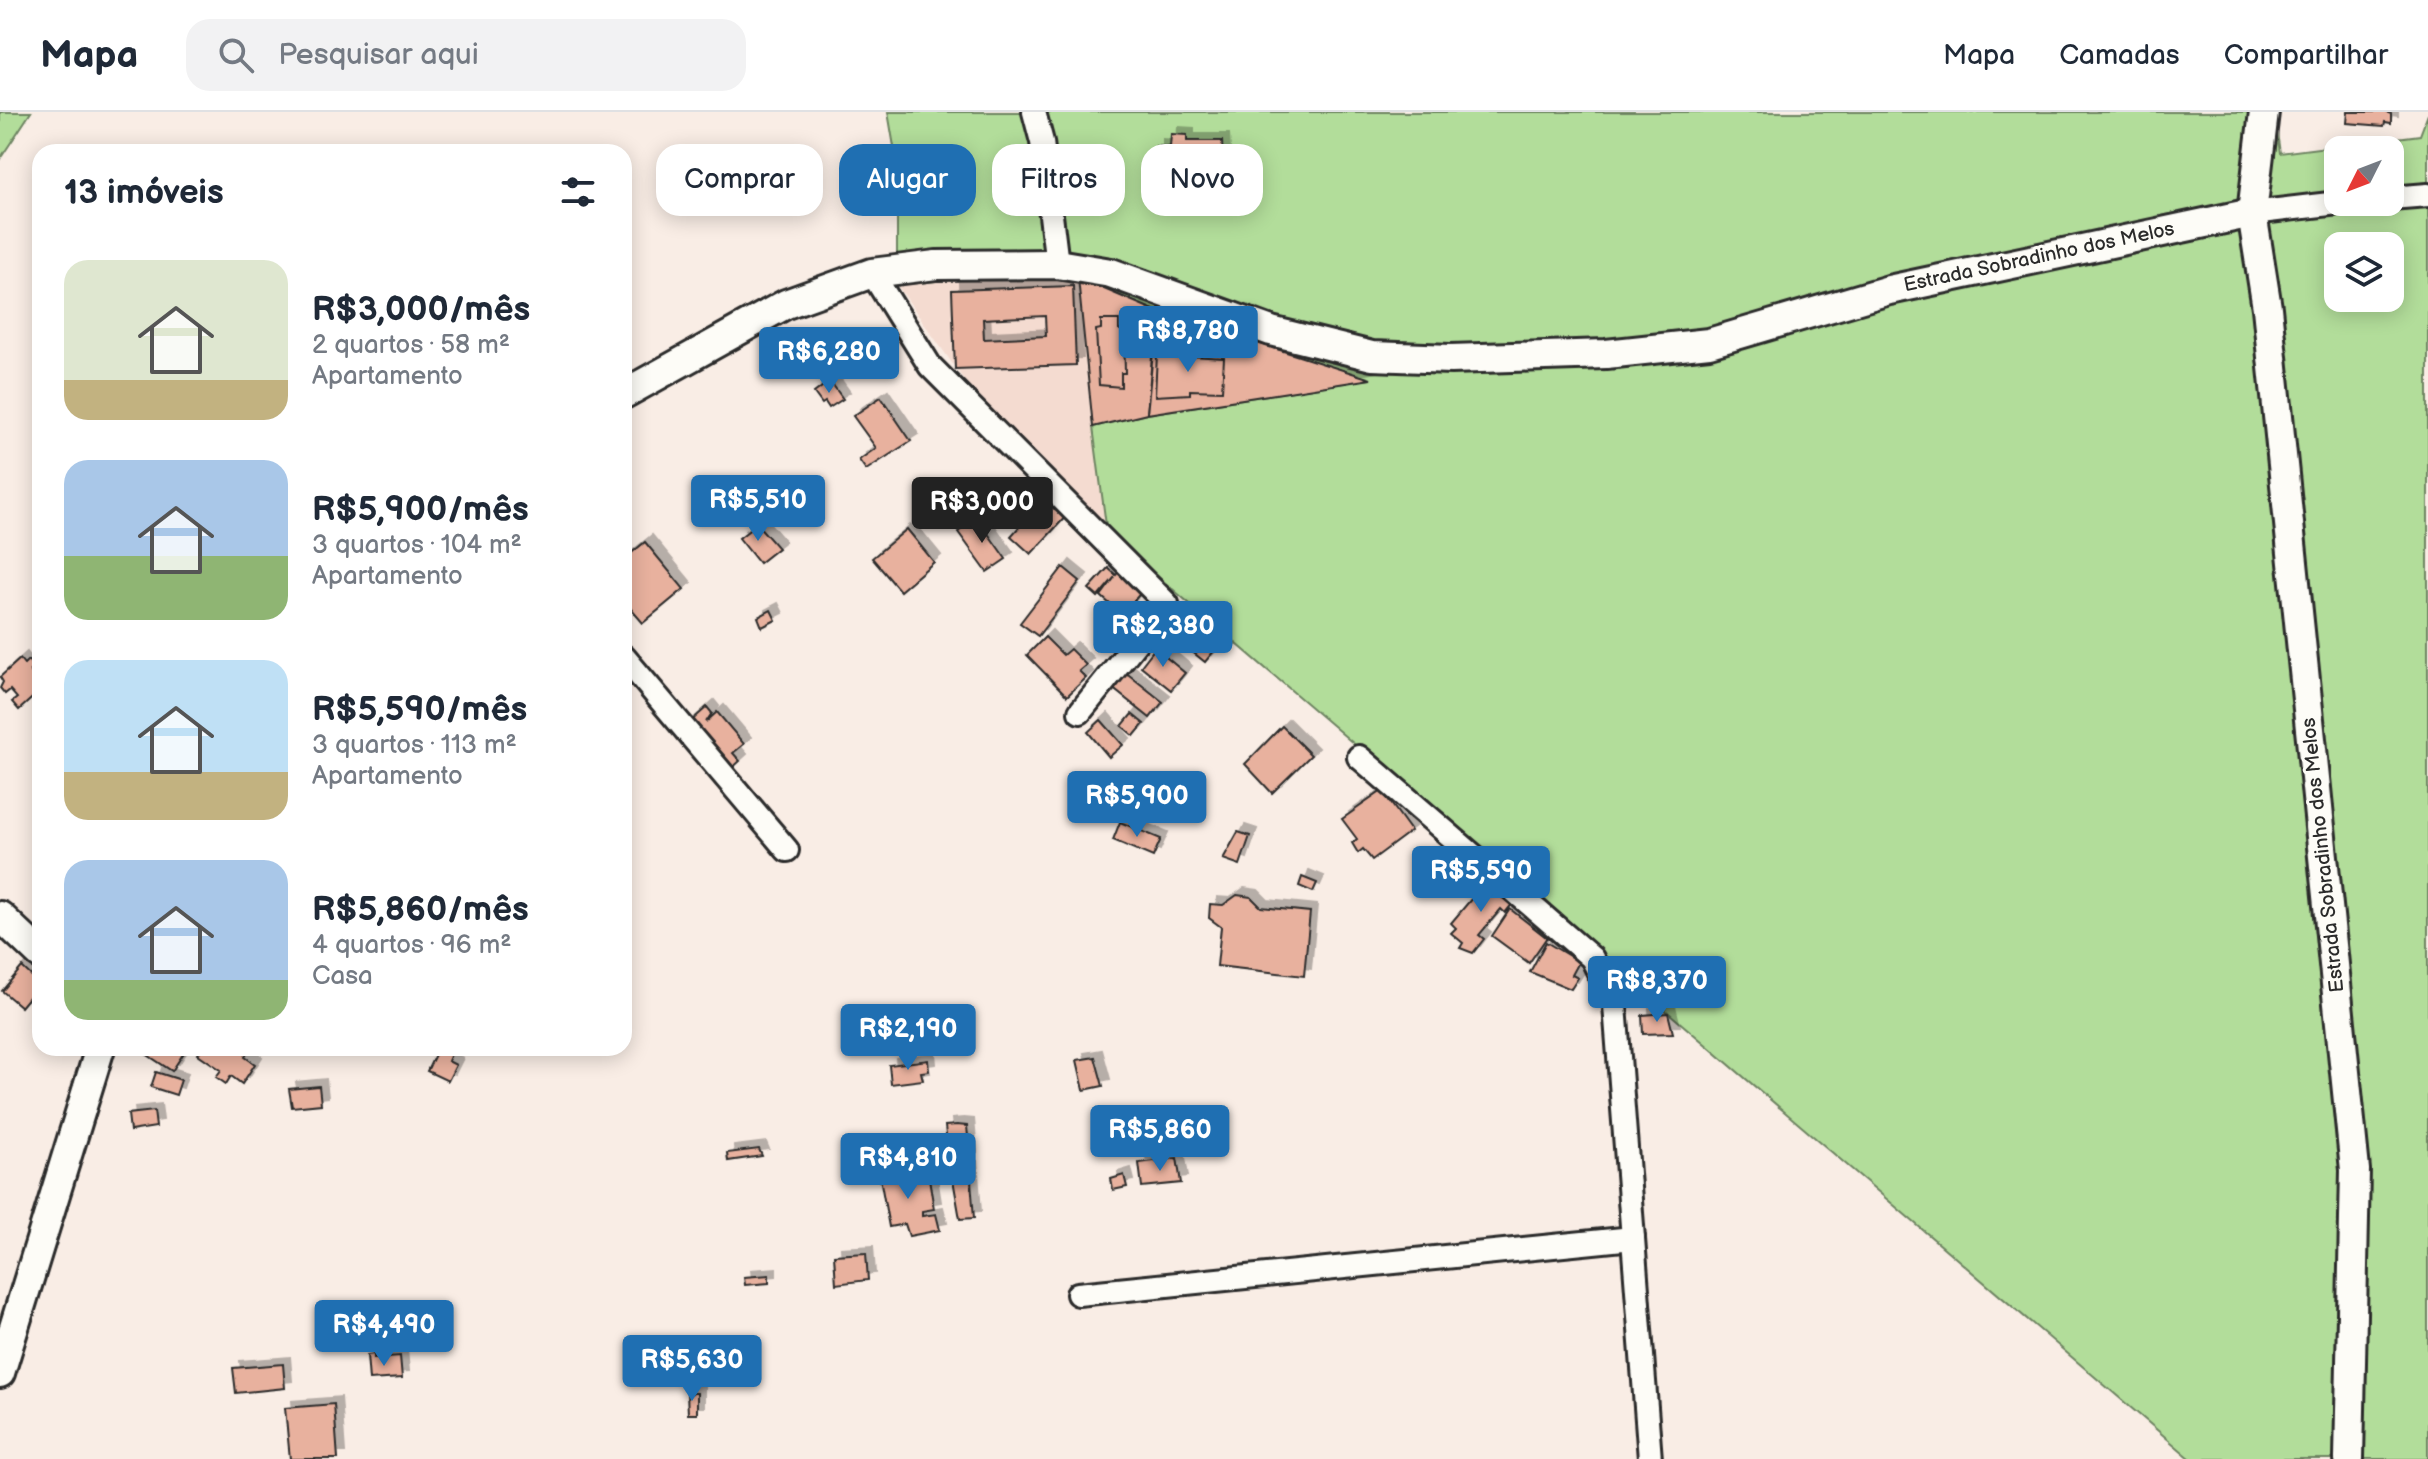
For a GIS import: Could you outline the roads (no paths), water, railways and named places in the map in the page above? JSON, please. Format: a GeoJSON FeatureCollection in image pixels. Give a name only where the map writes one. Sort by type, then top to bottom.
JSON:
{"type":"FeatureCollection","features":[{"type":"Feature","properties":{"kind":"street"},"geometry":{"type":"LineString","coordinates":[[1034,112],[1042,142],[1057,264]]}},
{"type":"Feature","properties":{"kind":"street"},"geometry":{"type":"LineString","coordinates":[[2264,112],[2252,213],[2324,205]]}},
{"type":"Feature","properties":{"kind":"street"},"geometry":{"type":"LineString","coordinates":[[2404,197],[2428,195]]}},
{"type":"Feature","properties":{"kind":"street","name":"Estrada Sobradinho dos Melos"},"geometry":{"type":"LineString","coordinates":[[632,390],[786,304],[872,273],[936,265],[1057,264],[1111,273],[1271,331],[1372,356],[1451,359],[1606,354],[1709,343],[1889,290],[2252,213],[2267,308],[2355,1170],[2349,1459]]}},
{"type":"Feature","properties":{"kind":"street"},"geometry":{"type":"LineString","coordinates":[[872,273],[930,366],[1167,604],[1080,712]]}},
{"type":"Feature","properties":{"kind":"street"},"geometry":{"type":"LineString","coordinates":[[632,666],[787,850]]}},
{"type":"Feature","properties":{"kind":"street"},"geometry":{"type":"LineString","coordinates":[[1359,757],[1592,958],[1615,1005],[1650,1459]]}},
{"type":"Feature","properties":{"kind":"street"},"geometry":{"type":"LineString","coordinates":[[0,916],[32,946]]}},
{"type":"Feature","properties":{"kind":"street"},"geometry":{"type":"LineString","coordinates":[[0,1373],[98,1056]]}},
{"type":"Feature","properties":{"kind":"street"},"geometry":{"type":"LineString","coordinates":[[1078,1294],[1633,1238]]}}]}
